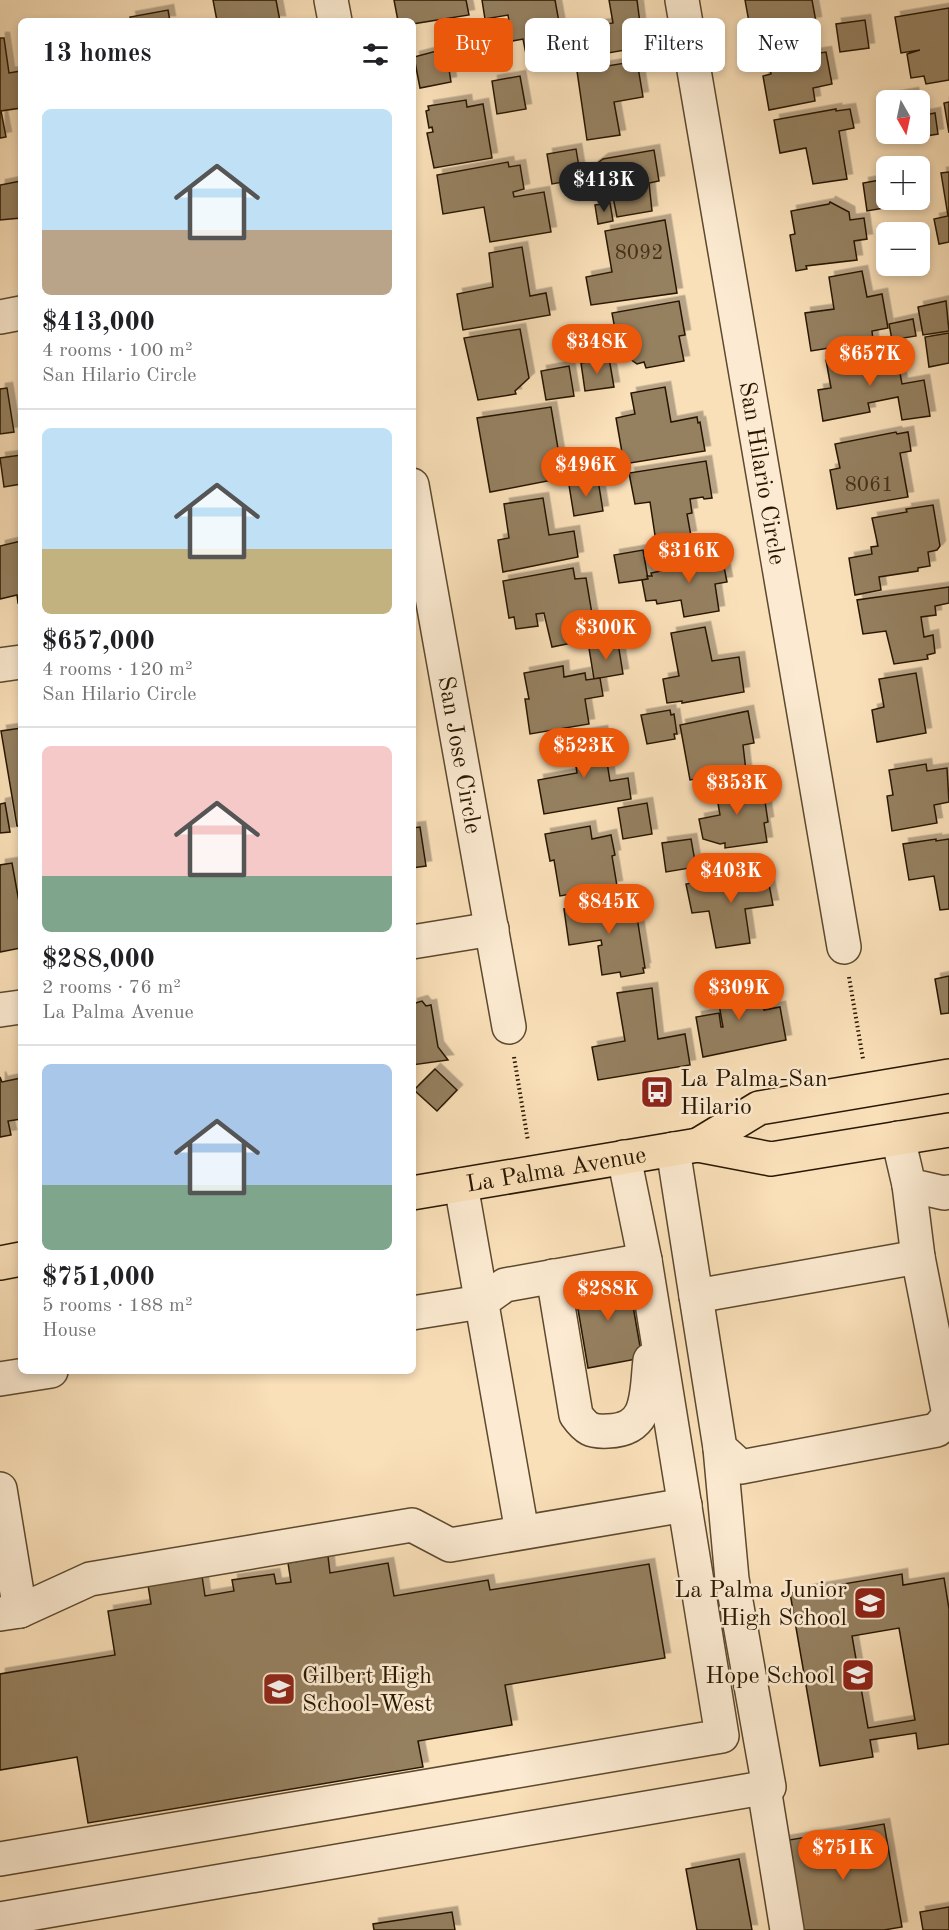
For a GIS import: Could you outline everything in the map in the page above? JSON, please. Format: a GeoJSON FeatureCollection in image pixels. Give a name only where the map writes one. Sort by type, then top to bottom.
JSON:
{"type":"FeatureCollection","features":[{"type":"Feature","properties":{"kind":"main road","name":"La Palma Avenue"},"geometry":{"type":"LineString","coordinates":[[685,1147],[759,1108],[949,1076]]}},
{"type":"Feature","properties":{"kind":"main road","name":"La Palma Avenue"},"geometry":{"type":"LineString","coordinates":[[416,1192],[685,1147],[771,1159],[949,1130]]}},
{"type":"Feature","properties":{"kind":"main road"},"geometry":{"type":"LineString","coordinates":[[0,1263],[18,1260]]}},
{"type":"Feature","properties":{"kind":"street"},"geometry":{"type":"LineString","coordinates":[[331,0],[334,18]]}},
{"type":"Feature","properties":{"kind":"street","name":"San Hilario Circle"},"geometry":{"type":"LineString","coordinates":[[682,0],[844,947]]}},
{"type":"Feature","properties":{"kind":"street"},"geometry":{"type":"LineString","coordinates":[[0,316],[18,313]]}},
{"type":"Feature","properties":{"kind":"street","name":"San Jose Circle"},"geometry":{"type":"LineString","coordinates":[[416,527],[422,590],[492,928],[509,1026]]}},
{"type":"Feature","properties":{"kind":"street"},"geometry":{"type":"LineString","coordinates":[[0,666],[18,663]]}},
{"type":"Feature","properties":{"kind":"street"},"geometry":{"type":"LineString","coordinates":[[416,941],[492,928]]}},
{"type":"Feature","properties":{"kind":"street"},"geometry":{"type":"LineString","coordinates":[[0,1010],[18,1007]]}},
{"type":"Feature","properties":{"kind":"street"},"geometry":{"type":"LineString","coordinates":[[720,1448],[741,1467],[937,1430],[949,1415],[918,1257],[909,1185],[898,1138]]}},
{"type":"Feature","properties":{"kind":"street"},"geometry":{"type":"LineString","coordinates":[[0,1919],[769,1787],[732,1579],[720,1448],[696,1296],[685,1147]]}},
{"type":"Feature","properties":{"kind":"street"},"geometry":{"type":"LineString","coordinates":[[0,1859],[722,1736],[645,1260],[624,1157]]}},
{"type":"Feature","properties":{"kind":"street"},"geometry":{"type":"LineString","coordinates":[[461,1185],[522,1532]]}},
{"type":"Feature","properties":{"kind":"street"},"geometry":{"type":"LineString","coordinates":[[909,1185],[944,1193],[949,1192]]}},
{"type":"Feature","properties":{"kind":"street"},"geometry":{"type":"LineString","coordinates":[[696,1296],[918,1257]]}},
{"type":"Feature","properties":{"kind":"street"},"geometry":{"type":"LineString","coordinates":[[416,1312],[481,1302],[505,1284],[645,1260]]}},
{"type":"Feature","properties":{"kind":"street"},"geometry":{"type":"LineString","coordinates":[[553,1276],[576,1415],[584,1427],[598,1431],[612,1431],[632,1425],[638,1421],[644,1411],[650,1354],[637,1270],[645,1260]]}},
{"type":"Feature","properties":{"kind":"street"},"geometry":{"type":"LineString","coordinates":[[0,1379],[32,1374]]}},
{"type":"Feature","properties":{"kind":"street"},"geometry":{"type":"LineString","coordinates":[[0,1489],[10,1612],[90,1579],[412,1525],[450,1545],[685,1505]]}},
{"type":"Feature","properties":{"kind":"street"},"geometry":{"type":"LineString","coordinates":[[764,1788],[787,1930]]}},
{"type":"Feature","properties":{"kind":"path"},"geometry":{"type":"LineString","coordinates":[[844,947],[868,1089]]}},
{"type":"Feature","properties":{"kind":"path"},"geometry":{"type":"LineString","coordinates":[[509,1026],[534,1173]]}},
{"type":"Feature","properties":{"kind":"building"},"geometry":{"type":"Polygon","coordinates":[[[213,0],[276,0],[279,18],[216,18],[213,0]]]}},
{"type":"Feature","properties":{"kind":"building"},"geometry":{"type":"Polygon","coordinates":[[[394,0],[466,0],[469,15],[434,18],[434,21],[416,23],[416,18],[397,18],[394,0]]]}},
{"type":"Feature","properties":{"kind":"building"},"geometry":{"type":"Polygon","coordinates":[[[482,0],[555,0],[558,18],[525,18],[525,49],[523,39],[513,41],[513,18],[508,18],[508,15],[485,18],[482,0]]]}},
{"type":"Feature","properties":{"kind":"building"},"geometry":{"type":"Polygon","coordinates":[[[609,0],[637,0],[639,18],[622,18],[622,51],[610,53],[610,23],[613,23],[609,0]]]}},
{"type":"Feature","properties":{"kind":"building"},"geometry":{"type":"Polygon","coordinates":[[[745,0],[812,0],[815,18],[748,18],[745,0]]]}},
{"type":"Feature","properties":{"kind":"building"},"geometry":{"type":"Polygon","coordinates":[[[949,8],[949,80],[926,84],[924,76],[911,78],[907,54],[920,50],[901,53],[895,17],[949,8]]]}},
{"type":"Feature","properties":{"kind":"building"},"geometry":{"type":"Polygon","coordinates":[[[168,10],[169,18],[130,18],[168,10]]]}},
{"type":"Feature","properties":{"kind":"building"},"geometry":{"type":"Polygon","coordinates":[[[865,20],[869,48],[840,52],[836,24],[865,20]]]}},
{"type":"Feature","properties":{"kind":"building"},"geometry":{"type":"Polygon","coordinates":[[[0,38],[4,38],[9,73],[18,72],[18,108],[1,111],[6,137],[0,138],[0,38]]]}},
{"type":"Feature","properties":{"kind":"building"},"geometry":{"type":"Polygon","coordinates":[[[434,52],[434,72],[449,72],[451,82],[420,88],[416,56],[434,52]]]}},
{"type":"Feature","properties":{"kind":"building"},"geometry":{"type":"Polygon","coordinates":[[[826,52],[832,84],[813,88],[815,101],[769,110],[763,76],[771,74],[771,72],[821,72],[821,53],[826,52]]]}},
{"type":"Feature","properties":{"kind":"building"},"geometry":{"type":"Polygon","coordinates":[[[622,64],[622,72],[639,72],[643,97],[614,102],[620,135],[587,140],[577,72],[610,72],[610,66],[622,64]]]}},
{"type":"Feature","properties":{"kind":"building"},"geometry":{"type":"Polygon","coordinates":[[[520,76],[526,109],[497,114],[492,81],[520,76]]]}},
{"type":"Feature","properties":{"kind":"building"},"geometry":{"type":"Polygon","coordinates":[[[466,100],[467,107],[483,104],[492,158],[434,168],[427,133],[433,132],[432,127],[429,128],[426,111],[429,110],[428,106],[466,100]]]}},
{"type":"Feature","properties":{"kind":"building"},"geometry":{"type":"Polygon","coordinates":[[[949,102],[949,133],[944,103],[949,102]]]}},
{"type":"Feature","properties":{"kind":"building"},"geometry":{"type":"Polygon","coordinates":[[[836,109],[836,111],[850,109],[854,128],[839,131],[847,179],[813,184],[806,148],[780,153],[774,120],[836,109]]]}},
{"type":"Feature","properties":{"kind":"building"},"geometry":{"type":"Polygon","coordinates":[[[935,113],[938,134],[930,135],[930,114],[935,113]]]}},
{"type":"Feature","properties":{"kind":"building"},"geometry":{"type":"Polygon","coordinates":[[[576,149],[581,179],[552,184],[547,154],[576,149]]]}},
{"type":"Feature","properties":{"kind":"building"},"geometry":{"type":"Polygon","coordinates":[[[654,150],[659,181],[649,183],[652,211],[617,217],[612,192],[588,197],[587,193],[577,184],[577,180],[581,179],[582,169],[591,168],[603,159],[654,150]]]}},
{"type":"Feature","properties":{"kind":"building"},"geometry":{"type":"Polygon","coordinates":[[[508,162],[509,167],[520,165],[524,189],[513,192],[514,197],[544,192],[551,232],[490,242],[484,207],[443,214],[437,175],[508,162]]]}},
{"type":"Feature","properties":{"kind":"building"},"geometry":{"type":"Polygon","coordinates":[[[949,172],[949,242],[939,244],[934,219],[948,216],[941,173],[949,172]]]}},
{"type":"Feature","properties":{"kind":"building"},"geometry":{"type":"Polygon","coordinates":[[[876,181],[876,209],[867,211],[863,183],[876,181]]]}},
{"type":"Feature","properties":{"kind":"building"},"geometry":{"type":"Polygon","coordinates":[[[18,182],[18,218],[0,220],[0,185],[18,182]]]}},
{"type":"Feature","properties":{"kind":"building"},"geometry":{"type":"Polygon","coordinates":[[[830,202],[849,212],[850,220],[864,218],[867,239],[854,241],[857,260],[806,266],[807,269],[796,271],[790,235],[795,234],[791,211],[830,202]]]}},
{"type":"Feature","properties":{"kind":"building"},"geometry":{"type":"Polygon","coordinates":[[[610,203],[613,221],[598,224],[595,205],[610,203]]]}},
{"type":"Feature","properties":{"kind":"building"},"geometry":{"type":"Polygon","coordinates":[[[665,220],[677,293],[591,305],[586,277],[612,272],[605,231],[665,220]]]}},
{"type":"Feature","properties":{"kind":"building"},"geometry":{"type":"Polygon","coordinates":[[[522,247],[530,296],[546,293],[550,315],[463,330],[457,294],[493,287],[489,253],[522,247]]]}},
{"type":"Feature","properties":{"kind":"building"},"geometry":{"type":"Polygon","coordinates":[[[862,271],[867,297],[882,294],[888,328],[872,331],[873,341],[811,351],[805,313],[834,309],[829,277],[862,271]]]}},
{"type":"Feature","properties":{"kind":"building"},"geometry":{"type":"Polygon","coordinates":[[[679,301],[685,335],[679,336],[684,361],[646,368],[644,362],[637,364],[626,356],[624,345],[618,346],[612,313],[679,301]]]}},
{"type":"Feature","properties":{"kind":"building"},"geometry":{"type":"Polygon","coordinates":[[[946,301],[949,331],[923,335],[918,307],[946,301]]]}},
{"type":"Feature","properties":{"kind":"building"},"geometry":{"type":"Polygon","coordinates":[[[913,319],[916,336],[892,340],[889,324],[913,319]]]}},
{"type":"Feature","properties":{"kind":"building"},"geometry":{"type":"Polygon","coordinates":[[[520,329],[529,378],[515,391],[516,394],[478,400],[464,338],[520,329]]]}},
{"type":"Feature","properties":{"kind":"building"},"geometry":{"type":"Polygon","coordinates":[[[949,333],[949,363],[929,367],[925,337],[949,333]]]}},
{"type":"Feature","properties":{"kind":"building"},"geometry":{"type":"Polygon","coordinates":[[[886,349],[887,353],[896,351],[902,384],[924,380],[930,416],[902,420],[898,397],[868,403],[870,412],[823,421],[818,390],[831,388],[826,360],[886,349]]]}},
{"type":"Feature","properties":{"kind":"building"},"geometry":{"type":"Polygon","coordinates":[[[609,358],[614,387],[585,391],[581,363],[609,358]]]}},
{"type":"Feature","properties":{"kind":"building"},"geometry":{"type":"Polygon","coordinates":[[[569,366],[574,396],[546,400],[541,371],[569,366]]]}},
{"type":"Feature","properties":{"kind":"building"},"geometry":{"type":"Polygon","coordinates":[[[665,387],[671,422],[697,417],[705,451],[624,464],[616,418],[635,414],[631,393],[665,387]]]}},
{"type":"Feature","properties":{"kind":"building"},"geometry":{"type":"Polygon","coordinates":[[[7,388],[14,432],[0,434],[0,389],[7,388]]]}},
{"type":"Feature","properties":{"kind":"building"},"geometry":{"type":"Polygon","coordinates":[[[551,407],[563,478],[490,492],[477,418],[551,407]]]}},
{"type":"Feature","properties":{"kind":"building"},"geometry":{"type":"Polygon","coordinates":[[[896,432],[897,434],[908,432],[911,451],[900,453],[908,497],[837,509],[830,470],[840,468],[835,444],[896,432]]]}},
{"type":"Feature","properties":{"kind":"building"},"geometry":{"type":"Polygon","coordinates":[[[18,455],[18,485],[4,487],[0,458],[18,455]]]}},
{"type":"Feature","properties":{"kind":"building"},"geometry":{"type":"Polygon","coordinates":[[[706,461],[712,498],[690,499],[692,513],[687,514],[691,536],[656,542],[650,502],[635,504],[629,473],[706,461]]]}},
{"type":"Feature","properties":{"kind":"building"},"geometry":{"type":"Polygon","coordinates":[[[598,480],[603,511],[574,516],[569,485],[598,480]]]}},
{"type":"Feature","properties":{"kind":"building"},"geometry":{"type":"Polygon","coordinates":[[[543,498],[549,535],[574,531],[578,557],[503,572],[498,540],[509,538],[504,504],[543,498]]]}},
{"type":"Feature","properties":{"kind":"building"},"geometry":{"type":"Polygon","coordinates":[[[933,505],[940,546],[937,550],[928,552],[930,566],[918,568],[918,571],[879,577],[881,590],[855,595],[849,558],[872,554],[871,547],[878,546],[872,518],[933,505]]]}},
{"type":"Feature","properties":{"kind":"building"},"geometry":{"type":"Polygon","coordinates":[[[18,542],[18,603],[17,595],[0,599],[0,546],[18,542]]]}},
{"type":"Feature","properties":{"kind":"building"},"geometry":{"type":"Polygon","coordinates":[[[643,550],[648,579],[619,583],[614,555],[643,550]]]}},
{"type":"Feature","properties":{"kind":"building"},"geometry":{"type":"Polygon","coordinates":[[[721,552],[727,582],[715,584],[719,611],[684,617],[681,600],[657,604],[656,600],[646,601],[642,580],[648,579],[647,576],[652,576],[651,573],[676,568],[674,560],[721,552]]]}},
{"type":"Feature","properties":{"kind":"building"},"geometry":{"type":"Polygon","coordinates":[[[573,568],[575,579],[586,578],[596,638],[552,647],[544,613],[536,614],[538,626],[516,629],[514,617],[509,618],[503,581],[573,568]]]}},
{"type":"Feature","properties":{"kind":"building"},"geometry":{"type":"Polygon","coordinates":[[[949,587],[949,603],[935,606],[936,615],[921,617],[924,637],[933,635],[935,653],[927,655],[928,659],[894,664],[886,631],[863,634],[857,600],[949,587]]]}},
{"type":"Feature","properties":{"kind":"building"},"geometry":{"type":"Polygon","coordinates":[[[705,627],[712,661],[739,657],[744,692],[682,703],[682,701],[667,703],[663,679],[679,676],[671,633],[705,627]]]}},
{"type":"Feature","properties":{"kind":"building"},"geometry":{"type":"Polygon","coordinates":[[[618,643],[623,674],[594,679],[589,648],[618,643]]]}},
{"type":"Feature","properties":{"kind":"building"},"geometry":{"type":"Polygon","coordinates":[[[563,666],[564,677],[585,673],[586,680],[600,678],[603,696],[585,699],[589,724],[530,734],[525,699],[529,699],[524,673],[563,666]]]}},
{"type":"Feature","properties":{"kind":"building"},"geometry":{"type":"Polygon","coordinates":[[[916,673],[926,733],[877,742],[872,710],[884,707],[879,679],[916,673]]]}},
{"type":"Feature","properties":{"kind":"building"},"geometry":{"type":"Polygon","coordinates":[[[670,710],[671,715],[674,714],[677,734],[674,734],[675,739],[647,744],[641,715],[670,710]]]}},
{"type":"Feature","properties":{"kind":"building"},"geometry":{"type":"Polygon","coordinates":[[[748,711],[754,743],[743,745],[746,771],[690,780],[680,725],[748,711]]]}},
{"type":"Feature","properties":{"kind":"building"},"geometry":{"type":"Polygon","coordinates":[[[18,728],[18,826],[17,826],[1,731],[18,728]]]}},
{"type":"Feature","properties":{"kind":"building"},"geometry":{"type":"Polygon","coordinates":[[[602,731],[610,781],[628,778],[631,799],[544,814],[538,780],[577,773],[568,737],[602,731]]]}},
{"type":"Feature","properties":{"kind":"building"},"geometry":{"type":"Polygon","coordinates":[[[926,764],[927,771],[947,768],[949,802],[934,805],[937,823],[892,831],[887,796],[893,795],[889,770],[926,764]]]}},
{"type":"Feature","properties":{"kind":"building"},"geometry":{"type":"Polygon","coordinates":[[[762,781],[768,822],[764,823],[767,842],[725,848],[725,843],[720,844],[703,839],[699,819],[720,815],[716,792],[706,794],[704,785],[718,783],[719,789],[762,781]]]}},
{"type":"Feature","properties":{"kind":"building"},"geometry":{"type":"Polygon","coordinates":[[[5,803],[10,832],[0,833],[0,804],[5,803]]]}},
{"type":"Feature","properties":{"kind":"building"},"geometry":{"type":"Polygon","coordinates":[[[647,803],[652,834],[623,839],[618,808],[647,803]]]}},
{"type":"Feature","properties":{"kind":"building"},"geometry":{"type":"Polygon","coordinates":[[[590,826],[592,839],[611,835],[617,886],[560,896],[554,860],[550,861],[545,834],[590,826]]]}},
{"type":"Feature","properties":{"kind":"building"},"geometry":{"type":"Polygon","coordinates":[[[420,827],[426,866],[416,867],[416,828],[420,827]]]}},
{"type":"Feature","properties":{"kind":"building"},"geometry":{"type":"Polygon","coordinates":[[[691,839],[696,867],[666,872],[662,843],[691,839]]]}},
{"type":"Feature","properties":{"kind":"building"},"geometry":{"type":"Polygon","coordinates":[[[936,839],[936,841],[949,839],[949,909],[940,910],[934,876],[909,880],[903,844],[936,839]]]}},
{"type":"Feature","properties":{"kind":"building"},"geometry":{"type":"Polygon","coordinates":[[[12,863],[18,896],[18,949],[0,952],[0,865],[12,863]]]}},
{"type":"Feature","properties":{"kind":"building"},"geometry":{"type":"Polygon","coordinates":[[[766,869],[773,905],[745,909],[750,943],[716,948],[709,911],[692,913],[686,884],[766,869]]]}},
{"type":"Feature","properties":{"kind":"building"},"geometry":{"type":"Polygon","coordinates":[[[634,898],[644,973],[621,977],[620,972],[602,975],[598,946],[602,945],[601,940],[569,945],[564,909],[634,898]]]}},
{"type":"Feature","properties":{"kind":"building"},"geometry":{"type":"Polygon","coordinates":[[[949,976],[949,1013],[941,1014],[935,979],[949,976]]]}},
{"type":"Feature","properties":{"kind":"building"},"geometry":{"type":"Polygon","coordinates":[[[749,977],[753,1000],[762,998],[764,1010],[780,1007],[786,1040],[703,1057],[696,1017],[719,1013],[721,1027],[723,1027],[715,982],[749,977]]]}},
{"type":"Feature","properties":{"kind":"building"},"geometry":{"type":"Polygon","coordinates":[[[652,988],[658,1039],[685,1034],[690,1065],[598,1080],[592,1047],[625,1041],[617,993],[652,988]]]}},
{"type":"Feature","properties":{"kind":"building"},"geometry":{"type":"Polygon","coordinates":[[[422,1001],[426,1006],[431,1005],[438,1047],[448,1060],[416,1064],[416,1003],[422,1001]]]}},
{"type":"Feature","properties":{"kind":"building"},"geometry":{"type":"Polygon","coordinates":[[[435,1069],[457,1090],[437,1111],[416,1092],[416,1088],[435,1069]]]}},
{"type":"Feature","properties":{"kind":"building"},"geometry":{"type":"Polygon","coordinates":[[[0,1077],[2,1082],[18,1079],[18,1119],[8,1121],[11,1135],[0,1137],[0,1077]]]}},
{"type":"Feature","properties":{"kind":"building"},"geometry":{"type":"Polygon","coordinates":[[[628,1277],[642,1358],[588,1368],[574,1286],[628,1277]]]}},
{"type":"Feature","properties":{"kind":"building"},"geometry":{"type":"Polygon","coordinates":[[[328,1556],[330,1573],[388,1563],[394,1596],[488,1580],[490,1590],[649,1564],[665,1658],[505,1685],[512,1725],[418,1741],[423,1767],[88,1823],[77,1757],[0,1770],[0,1674],[115,1655],[108,1611],[151,1604],[148,1585],[202,1576],[205,1596],[234,1591],[232,1580],[274,1574],[276,1584],[291,1582],[288,1563],[328,1556]]]}},
{"type":"Feature","properties":{"kind":"building"},"geometry":{"type":"Polygon","coordinates":[[[902,1574],[903,1585],[944,1578],[949,1609],[949,1744],[918,1749],[916,1733],[870,1740],[873,1757],[820,1766],[790,1593],[902,1574]],[[899,1628],[852,1636],[868,1728],[915,1720],[899,1628]]]}},
{"type":"Feature","properties":{"kind":"building"},"geometry":{"type":"Polygon","coordinates":[[[884,1824],[902,1927],[884,1930],[798,1930],[783,1841],[884,1824]]]}},
{"type":"Feature","properties":{"kind":"building"},"geometry":{"type":"Polygon","coordinates":[[[739,1859],[752,1930],[697,1930],[686,1869],[739,1859]]]}},
{"type":"Feature","properties":{"kind":"building"},"geometry":{"type":"Polygon","coordinates":[[[949,1907],[949,1930],[923,1930],[920,1912],[949,1907]]]}},
{"type":"Feature","properties":{"kind":"building"},"geometry":{"type":"Polygon","coordinates":[[[452,1912],[455,1930],[374,1930],[373,1924],[452,1912]]]}},
{"type":"Feature","properties":{"kind":"place","name":"La Palma-San Hilario"},"geometry":{"type":"Point","coordinates":[657,1092]}},
{"type":"Feature","properties":{"kind":"place","name":"La Palma Junior High School"},"geometry":{"type":"Point","coordinates":[870,1603]}},
{"type":"Feature","properties":{"kind":"place","name":"Hope School"},"geometry":{"type":"Point","coordinates":[858,1675]}},
{"type":"Feature","properties":{"kind":"place","name":"Gilbert High School-West"},"geometry":{"type":"Point","coordinates":[279,1689]}}]}
